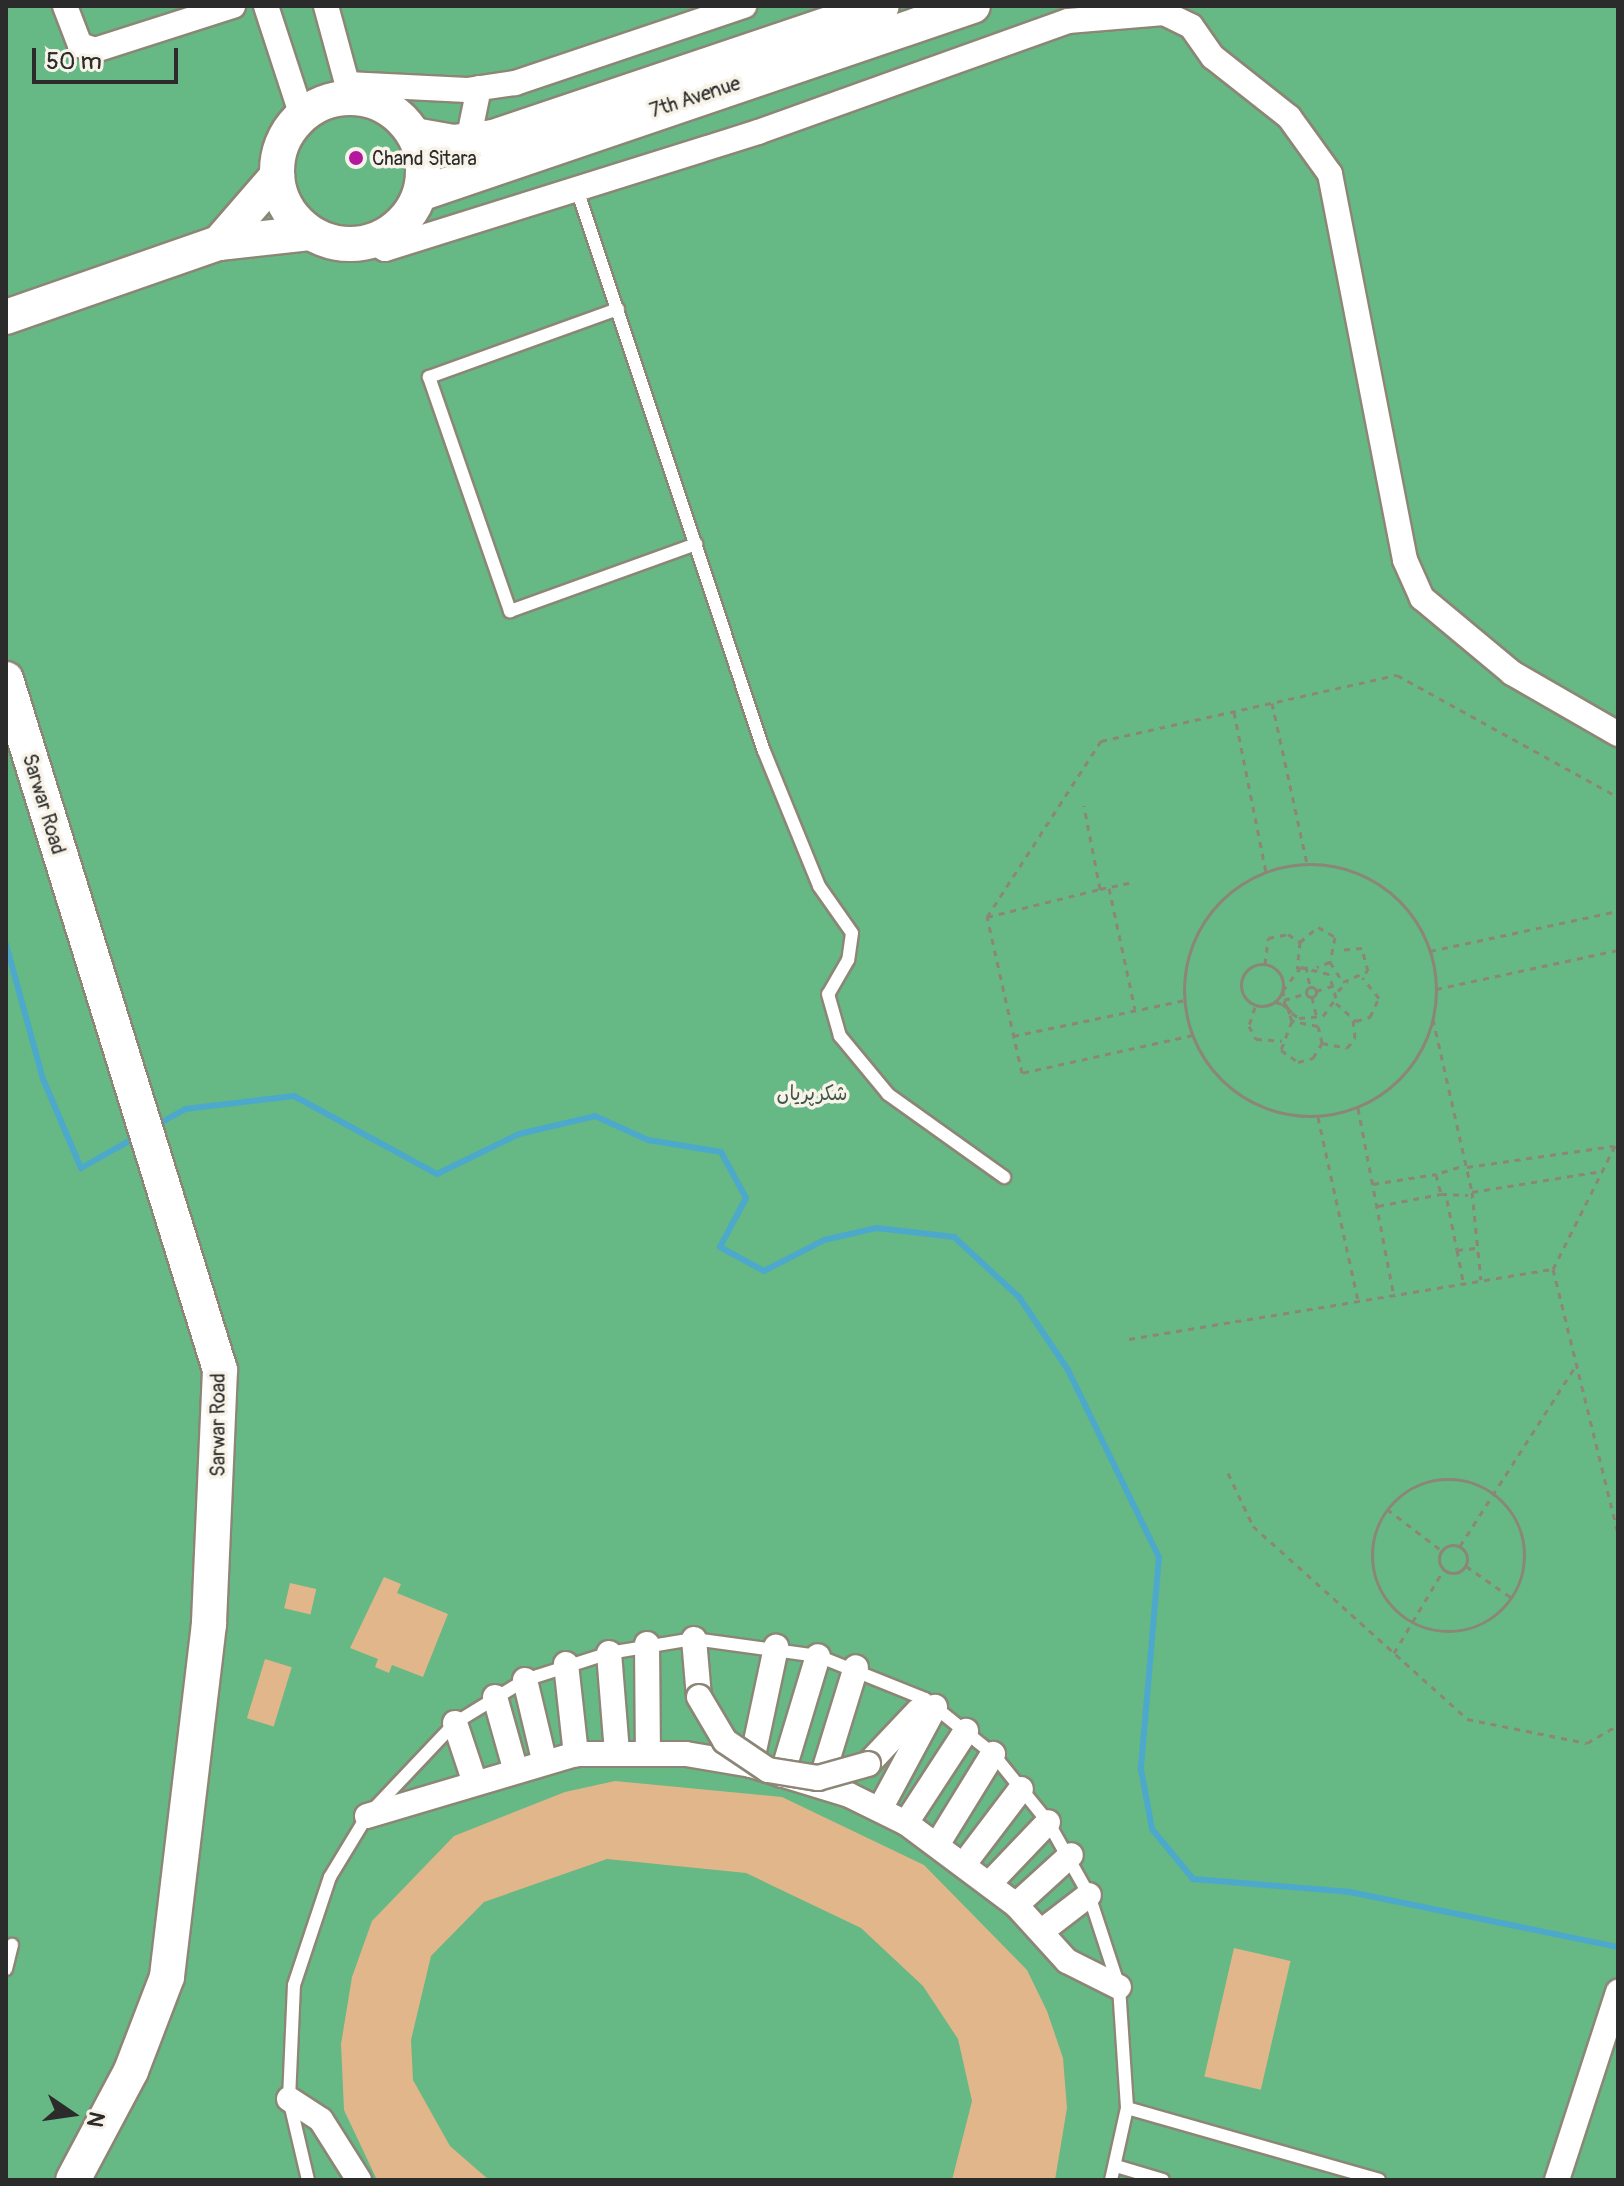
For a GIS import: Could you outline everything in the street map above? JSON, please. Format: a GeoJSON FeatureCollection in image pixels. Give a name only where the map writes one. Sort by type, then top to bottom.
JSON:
{"type":"FeatureCollection","features":[{"type":"Feature","properties":{"kind":"street"},"geometry":{"type":"LineString","coordinates":[[65,6],[80,45],[95,50],[233,6]]}},
{"type":"Feature","properties":{"kind":"street"},"geometry":{"type":"LineString","coordinates":[[266,6],[302,116]]}},
{"type":"Feature","properties":{"kind":"street"},"geometry":{"type":"LineString","coordinates":[[326,6],[349,91]]}},
{"type":"Feature","properties":{"kind":"street"},"geometry":{"type":"LineString","coordinates":[[349,91],[391,110],[414,135],[424,169],[420,194],[402,223],[373,242],[340,244],[309,233],[290,214],[277,176],[282,144],[302,116],[349,91],[479,88],[515,83],[744,6]]}},
{"type":"Feature","properties":{"kind":"street","name":"7th Avenue"},"geometry":{"type":"LineString","coordinates":[[414,135],[468,141],[882,6]]}},
{"type":"Feature","properties":{"kind":"street","name":"7th Avenue"},"geometry":{"type":"LineString","coordinates":[[420,194],[973,6]]}},
{"type":"Feature","properties":{"kind":"street"},"geometry":{"type":"LineString","coordinates":[[373,242],[385,249],[577,189],[1068,21],[1133,11],[1164,13],[1191,26],[1213,57],[1289,117],[1330,174],[1405,560],[1422,598],[1512,673],[1618,734]]}},
{"type":"Feature","properties":{"kind":"street"},"geometry":{"type":"LineString","coordinates":[[468,141],[479,88]]}},
{"type":"Feature","properties":{"kind":"street"},"geometry":{"type":"LineString","coordinates":[[219,243],[277,176]]}},
{"type":"Feature","properties":{"kind":"street"},"geometry":{"type":"LineString","coordinates":[[6,317],[219,243],[309,233]]}},
{"type":"Feature","properties":{"kind":"street","name":"Sarwar Road"},"geometry":{"type":"LineString","coordinates":[[6,679],[220,1370],[209,1624],[167,1977],[131,2071],[73,2180]]}},
{"type":"Feature","properties":{"kind":"street"},"geometry":{"type":"LineString","coordinates":[[694,1639],[699,1697],[725,1741],[768,1770],[818,1778],[868,1764],[906,1730],[930,1703]]}},
{"type":"Feature","properties":{"kind":"street"},"geometry":{"type":"LineString","coordinates":[[647,1644],[648,1752]]}},
{"type":"Feature","properties":{"kind":"street"},"geometry":{"type":"LineString","coordinates":[[751,1765],[776,1647]]}},
{"type":"Feature","properties":{"kind":"street"},"geometry":{"type":"LineString","coordinates":[[609,1653],[617,1753]]}},
{"type":"Feature","properties":{"kind":"street"},"geometry":{"type":"LineString","coordinates":[[782,1775],[818,1656]]}},
{"type":"Feature","properties":{"kind":"street"},"geometry":{"type":"LineString","coordinates":[[566,1664],[576,1754]]}},
{"type":"Feature","properties":{"kind":"street"},"geometry":{"type":"LineString","coordinates":[[820,1784],[856,1667]]}},
{"type":"Feature","properties":{"kind":"street"},"geometry":{"type":"LineString","coordinates":[[525,1680],[544,1760]]}},
{"type":"Feature","properties":{"kind":"street"},"geometry":{"type":"LineString","coordinates":[[495,1697],[515,1768]]}},
{"type":"Feature","properties":{"kind":"street"},"geometry":{"type":"LineString","coordinates":[[880,1809],[930,1703]]}},
{"type":"Feature","properties":{"kind":"street"},"geometry":{"type":"LineString","coordinates":[[455,1723],[474,1780]]}},
{"type":"Feature","properties":{"kind":"street"},"geometry":{"type":"LineString","coordinates":[[906,1823],[966,1731]]}},
{"type":"Feature","properties":{"kind":"street"},"geometry":{"type":"LineString","coordinates":[[367,1816],[407,1810],[474,1780],[576,1754],[648,1752],[751,1765],[820,1784],[906,1823],[1016,1905],[1067,1961],[1119,1987]]}},
{"type":"Feature","properties":{"kind":"street"},"geometry":{"type":"LineString","coordinates":[[937,1845],[993,1754]]}},
{"type":"Feature","properties":{"kind":"street"},"geometry":{"type":"LineString","coordinates":[[964,1864],[1021,1789]]}},
{"type":"Feature","properties":{"kind":"street"},"geometry":{"type":"LineString","coordinates":[[990,1883],[1048,1822]]}},
{"type":"Feature","properties":{"kind":"street"},"geometry":{"type":"LineString","coordinates":[[1016,1905],[1071,1855]]}},
{"type":"Feature","properties":{"kind":"street"},"geometry":{"type":"LineString","coordinates":[[1042,1931],[1089,1895]]}},
{"type":"Feature","properties":{"kind":"street"},"geometry":{"type":"LineString","coordinates":[[1557,2180],[1618,1992]]}},
{"type":"Feature","properties":{"kind":"street"},"geometry":{"type":"LineString","coordinates":[[289,2099],[321,2120],[359,2180]]}},
{"type":"Feature","properties":{"kind":"lane"},"geometry":{"type":"LineString","coordinates":[[577,189],[764,751],[819,886],[852,933],[848,960],[828,994],[840,1036],[888,1094],[1004,1177]]}},
{"type":"Feature","properties":{"kind":"lane"},"geometry":{"type":"LineString","coordinates":[[618,309],[429,377],[510,611],[696,544]]}},
{"type":"Feature","properties":{"kind":"lane"},"geometry":{"type":"LineString","coordinates":[[308,2180],[289,2099],[294,1985],[330,1877],[367,1816],[455,1723],[525,1680],[566,1664],[609,1653],[647,1644],[694,1639],[776,1647],[818,1656],[856,1667],[930,1703],[993,1754],[1048,1822],[1071,1855],[1089,1895],[1119,1987],[1127,2108],[1111,2180]]}},
{"type":"Feature","properties":{"kind":"lane"},"geometry":{"type":"LineString","coordinates":[[6,1969],[12,1945]]}},
{"type":"Feature","properties":{"kind":"lane"},"geometry":{"type":"LineString","coordinates":[[1127,2108],[1379,2180]]}},
{"type":"Feature","properties":{"kind":"lane"},"geometry":{"type":"LineString","coordinates":[[1116,2166],[1163,2180]]}},
{"type":"Feature","properties":{"kind":"path"},"geometry":{"type":"LineString","coordinates":[[1193,1035],[1022,1073],[987,917],[1101,741],[1397,675],[1618,797]]}},
{"type":"Feature","properties":{"kind":"path"},"geometry":{"type":"LineString","coordinates":[[1272,703],[1307,864]]}},
{"type":"Feature","properties":{"kind":"path"},"geometry":{"type":"LineString","coordinates":[[1234,712],[1266,872]]}},
{"type":"Feature","properties":{"kind":"path"},"geometry":{"type":"LineString","coordinates":[[1084,806],[1100,889]]}},
{"type":"Feature","properties":{"kind":"path"},"geometry":{"type":"LineString","coordinates":[[1307,864],[1337,865],[1375,880],[1406,906],[1430,951],[1436,989],[1433,1019],[1418,1057],[1392,1087],[1358,1108],[1318,1117],[1275,1113],[1236,1093],[1205,1062],[1193,1035],[1185,1000],[1195,937],[1220,901],[1266,872],[1307,864]]}},
{"type":"Feature","properties":{"kind":"path"},"geometry":{"type":"LineString","coordinates":[[987,917],[1134,882]]}},
{"type":"Feature","properties":{"kind":"path"},"geometry":{"type":"LineString","coordinates":[[1109,888],[1135,1010]]}},
{"type":"Feature","properties":{"kind":"path"},"geometry":{"type":"LineString","coordinates":[[1430,951],[1618,911]]}},
{"type":"Feature","properties":{"kind":"path"},"geometry":{"type":"LineString","coordinates":[[1300,942],[1318,927],[1331,931],[1338,950]]}},
{"type":"Feature","properties":{"kind":"path"},"geometry":{"type":"LineString","coordinates":[[1300,942],[1274,935],[1261,951],[1265,964],[1281,974],[1306,966],[1317,967],[1330,962],[1338,950],[1350,944],[1366,953],[1363,978]]}},
{"type":"Feature","properties":{"kind":"path"},"geometry":{"type":"LineString","coordinates":[[1276,1002],[1302,959],[1300,942]]}},
{"type":"Feature","properties":{"kind":"path"},"geometry":{"type":"LineString","coordinates":[[1436,989],[1618,950]]}},
{"type":"Feature","properties":{"kind":"path"},"geometry":{"type":"LineString","coordinates":[[1302,959],[1317,967],[1336,985],[1336,998],[1341,1011],[1356,1021],[1375,1012],[1378,992],[1363,978]]}},
{"type":"Feature","properties":{"kind":"path"},"geometry":{"type":"LineString","coordinates":[[1330,962],[1347,982]]}},
{"type":"Feature","properties":{"kind":"path"},"geometry":{"type":"LineString","coordinates":[[1265,964],[1246,972],[1241,985],[1256,1006],[1251,1033],[1269,1045],[1282,1041]]}},
{"type":"Feature","properties":{"kind":"path"},"geometry":{"type":"LineString","coordinates":[[1284,1000],[1307,993],[1310,987],[1306,966]]}},
{"type":"Feature","properties":{"kind":"path"},"geometry":{"type":"LineString","coordinates":[[1256,1006],[1276,1002],[1288,1008],[1318,1026],[1322,1043],[1313,1058],[1298,1062],[1285,1056],[1282,1041],[1292,1021],[1288,1008],[1284,1000],[1281,974]]}},
{"type":"Feature","properties":{"kind":"path"},"geometry":{"type":"LineString","coordinates":[[1318,1026],[1347,982],[1363,978]]}},
{"type":"Feature","properties":{"kind":"path"},"geometry":{"type":"LineString","coordinates":[[1312,997],[1316,991],[1336,985]]}},
{"type":"Feature","properties":{"kind":"path"},"geometry":{"type":"LineString","coordinates":[[1310,987],[1316,991]]}},
{"type":"Feature","properties":{"kind":"path"},"geometry":{"type":"LineString","coordinates":[[1307,993],[1312,997],[1317,1019]]}},
{"type":"Feature","properties":{"kind":"path"},"geometry":{"type":"LineString","coordinates":[[1012,1036],[1185,1000]]}},
{"type":"Feature","properties":{"kind":"path"},"geometry":{"type":"LineString","coordinates":[[1292,1021],[1317,1019],[1341,1011]]}},
{"type":"Feature","properties":{"kind":"path"},"geometry":{"type":"LineString","coordinates":[[1322,1043],[1347,1048],[1357,1031],[1352,1018]]}},
{"type":"Feature","properties":{"kind":"path"},"geometry":{"type":"LineString","coordinates":[[1433,1019],[1470,1194],[1482,1281]]}},
{"type":"Feature","properties":{"kind":"path"},"geometry":{"type":"LineString","coordinates":[[1358,1108],[1394,1296]]}},
{"type":"Feature","properties":{"kind":"path"},"geometry":{"type":"LineString","coordinates":[[1318,1117],[1358,1301]]}},
{"type":"Feature","properties":{"kind":"path"},"geometry":{"type":"LineString","coordinates":[[1618,1140],[1553,1269],[1618,1534]]}},
{"type":"Feature","properties":{"kind":"path"},"geometry":{"type":"LineString","coordinates":[[1373,1184],[1464,1167],[1615,1146]]}},
{"type":"Feature","properties":{"kind":"path"},"geometry":{"type":"LineString","coordinates":[[1447,1200],[1602,1171]]}},
{"type":"Feature","properties":{"kind":"path"},"geometry":{"type":"LineString","coordinates":[[1436,1174],[1441,1194],[1447,1200],[1464,1284]]}},
{"type":"Feature","properties":{"kind":"path"},"geometry":{"type":"LineString","coordinates":[[1377,1207],[1441,1194]]}},
{"type":"Feature","properties":{"kind":"path"},"geometry":{"type":"LineString","coordinates":[[1457,1250],[1476,1248]]}},
{"type":"Feature","properties":{"kind":"path"},"geometry":{"type":"LineString","coordinates":[[1129,1339],[1553,1269]]}},
{"type":"Feature","properties":{"kind":"path"},"geometry":{"type":"LineString","coordinates":[[1442,1551],[1460,1546],[1577,1364]]}},
{"type":"Feature","properties":{"kind":"path"},"geometry":{"type":"LineString","coordinates":[[1228,1473],[1253,1526],[1467,1719],[1587,1743],[1618,1725]]}},
{"type":"Feature","properties":{"kind":"path"},"geometry":{"type":"LineString","coordinates":[[1448,1478],[1492,1492],[1509,1508],[1523,1541],[1522,1576],[1512,1598],[1478,1626],[1433,1631],[1412,1623],[1377,1585],[1375,1533],[1387,1509],[1425,1482],[1448,1478]]}},
{"type":"Feature","properties":{"kind":"path"},"geometry":{"type":"LineString","coordinates":[[1387,1509],[1442,1551],[1444,1569],[1394,1653]]}},
{"type":"Feature","properties":{"kind":"path"},"geometry":{"type":"LineString","coordinates":[[1460,1546],[1466,1566],[1512,1598]]}},
{"type":"Feature","properties":{"kind":"path"},"geometry":{"type":"LineString","coordinates":[[1444,1569],[1466,1566]]}},
{"type":"Feature","properties":{"kind":"green space","name":"شکرپریاں"},"geometry":{"type":"Polygon","coordinates":[[[6,6],[1618,6],[1618,2180],[6,2180],[6,6]]]}},
{"type":"Feature","properties":{"kind":"building"},"geometry":{"type":"Polygon","coordinates":[[[384,1577],[401,1584],[397,1593],[448,1614],[423,1677],[392,1665],[389,1673],[375,1667],[378,1659],[350,1648],[384,1577]]]}},
{"type":"Feature","properties":{"kind":"building"},"geometry":{"type":"Polygon","coordinates":[[[290,1583],[316,1589],[310,1614],[284,1608],[290,1583]]]}},
{"type":"Feature","properties":{"kind":"building"},"geometry":{"type":"Polygon","coordinates":[[[265,1659],[292,1667],[274,1726],[247,1718],[265,1659]]]}},
{"type":"Feature","properties":{"kind":"building"},"geometry":{"type":"Polygon","coordinates":[[[615,1781],[782,1797],[924,1865],[1027,1970],[1047,2011],[1063,2058],[1067,2108],[1055,2180],[952,2180],[972,2101],[958,2039],[923,1986],[861,1928],[746,1873],[607,1859],[484,1902],[431,1956],[411,2040],[413,2080],[450,2146],[489,2180],[377,2180],[344,2110],[341,2044],[352,1977],[372,1921],[454,1836],[565,1792],[615,1781]]]}},
{"type":"Feature","properties":{"kind":"building"},"geometry":{"type":"Polygon","coordinates":[[[1234,1948],[1291,1961],[1261,2090],[1204,2077],[1234,1948]]]}},
{"type":"Feature","properties":{"kind":"waterway"},"geometry":{"type":"LineString","coordinates":[[6,944],[43,1079],[81,1168],[131,1140]]}},
{"type":"Feature","properties":{"kind":"waterway"},"geometry":{"type":"LineString","coordinates":[[162,1122],[185,1109],[294,1096],[437,1174],[519,1134],[595,1116],[648,1140],[721,1152],[746,1198],[720,1247],[764,1271],[824,1240],[876,1228],[954,1237],[1019,1297],[1068,1370],[1159,1557],[1141,1769],[1152,1829],[1193,1879],[1350,1892],[1618,1947]]}},
{"type":"Feature","properties":{"kind":"place","name":"Chand Sitara"},"geometry":{"type":"Point","coordinates":[356,158]}}]}
